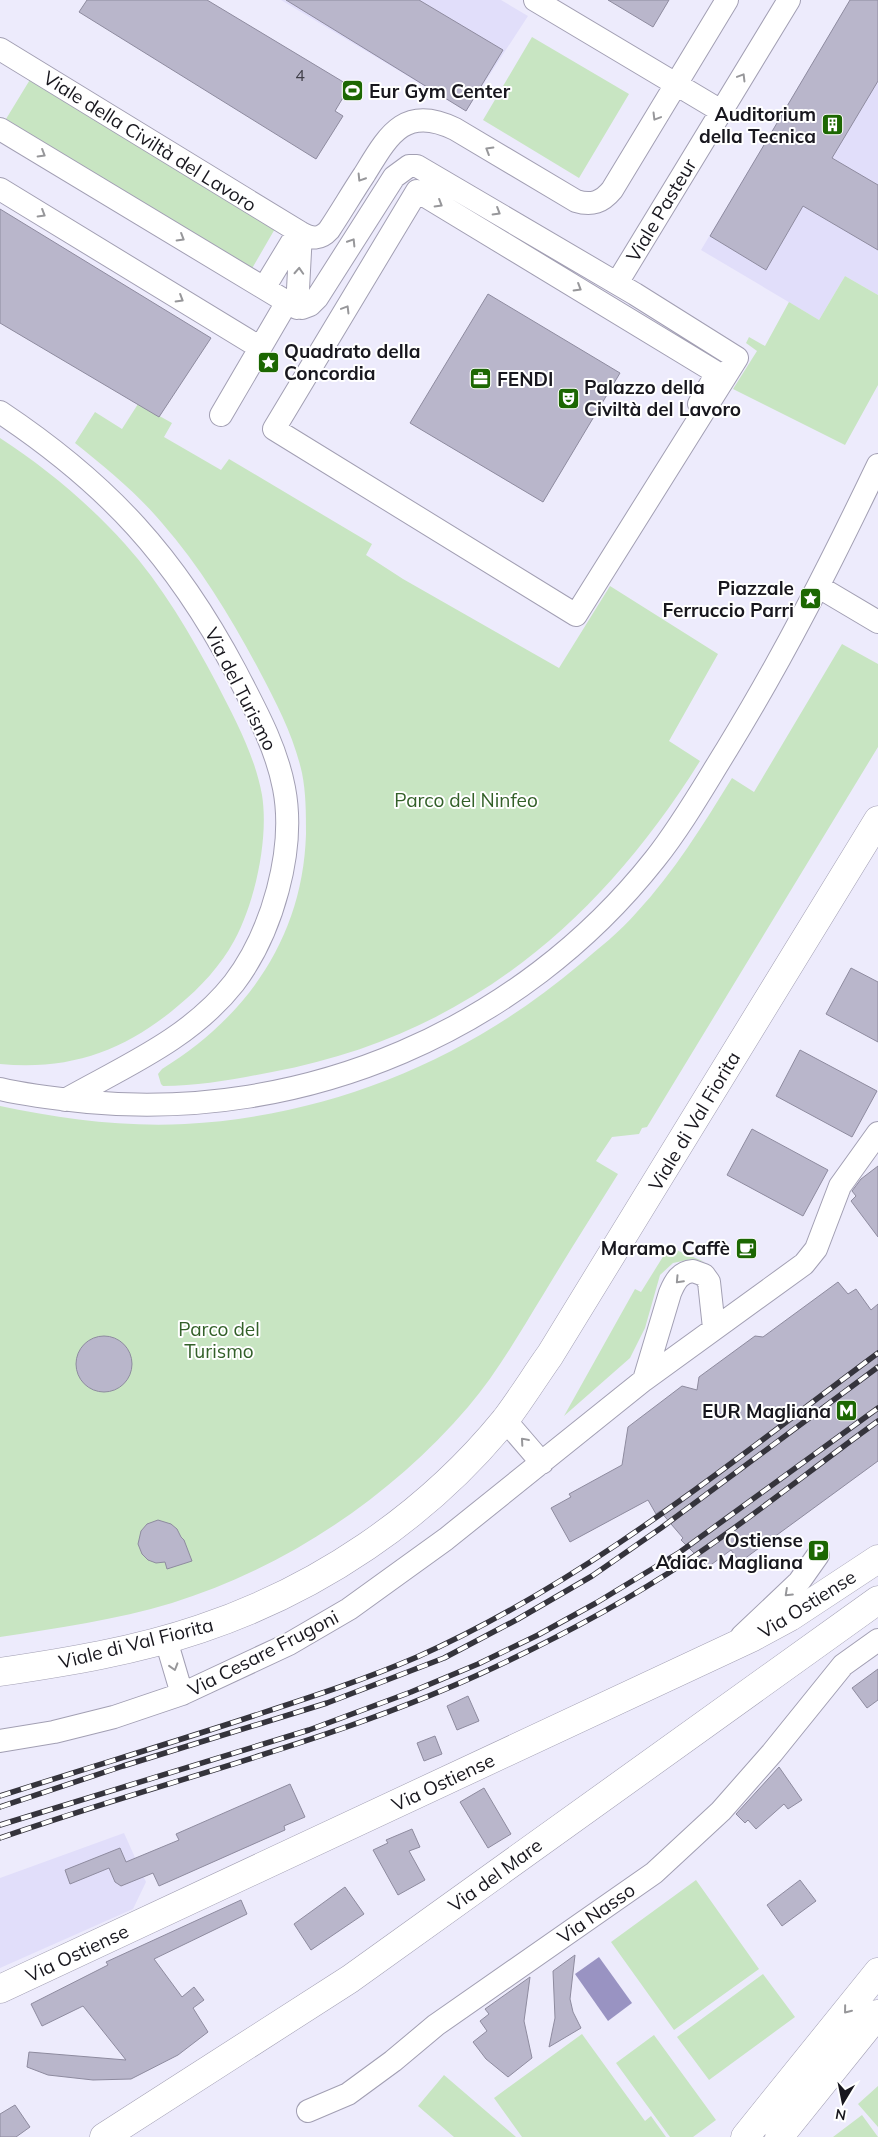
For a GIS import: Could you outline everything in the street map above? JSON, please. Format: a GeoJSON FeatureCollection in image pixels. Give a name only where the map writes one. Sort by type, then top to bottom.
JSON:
{"type":"FeatureCollection","features":[{"type":"Feature","properties":{"kind":"main road","name":"Viale di Val Fiorita"},"geometry":{"type":"LineString","coordinates":[[0,1672],[67,1662],[166,1640],[199,1630],[264,1605],[349,1558],[386,1532],[427,1499],[461,1468],[505,1420],[570,1323],[878,820]]}},
{"type":"Feature","properties":{"kind":"main road","name":"Via Ostiense"},"geometry":{"type":"LineString","coordinates":[[0,1989],[730,1648],[790,1617],[878,1559]]}},
{"type":"Feature","properties":{"kind":"main road","name":"Via del Mare"},"geometry":{"type":"LineString","coordinates":[[104,2137],[350,1979],[878,1600]]}},
{"type":"Feature","properties":{"kind":"main road"},"geometry":{"type":"LineString","coordinates":[[745,2137],[878,1972]]}},
{"type":"Feature","properties":{"kind":"main road"},"geometry":{"type":"LineString","coordinates":[[779,2137],[878,2014]]}},
{"type":"Feature","properties":{"kind":"street"},"geometry":{"type":"LineString","coordinates":[[535,0],[721,111]]}},
{"type":"Feature","properties":{"kind":"street"},"geometry":{"type":"LineString","coordinates":[[299,232],[315,238],[326,234],[384,141],[401,127],[420,120],[440,122],[455,129],[576,201],[594,204],[607,196],[727,0]]}},
{"type":"Feature","properties":{"kind":"street","name":"Viale Pasteur"},"geometry":{"type":"LineString","coordinates":[[617,283],[789,0]]}},
{"type":"Feature","properties":{"kind":"street","name":"Viale della Civiltà del Lavoro"},"geometry":{"type":"LineString","coordinates":[[2,55],[299,232]]}},
{"type":"Feature","properties":{"kind":"street"},"geometry":{"type":"LineString","coordinates":[[0,128],[292,305],[306,308],[314,302],[390,182],[398,173],[412,165],[423,168],[617,283],[737,358],[710,403],[657,483],[576,615],[274,429],[417,192],[717,373],[699,404],[710,403]]}},
{"type":"Feature","properties":{"kind":"street"},"geometry":{"type":"LineString","coordinates":[[0,189],[259,347]]}},
{"type":"Feature","properties":{"kind":"street"},"geometry":{"type":"LineString","coordinates":[[264,288],[299,232]]}},
{"type":"Feature","properties":{"kind":"street"},"geometry":{"type":"LineString","coordinates":[[220,415],[259,347],[292,305],[299,232]]}},
{"type":"Feature","properties":{"kind":"street","name":"Via del Turismo"},"geometry":{"type":"LineString","coordinates":[[0,412],[42,441],[80,471],[126,515],[162,555],[181,580],[228,657],[249,697],[272,747],[284,788],[286,802],[285,850],[273,906],[255,951],[241,973],[222,998],[161,1049],[65,1100]]}},
{"type":"Feature","properties":{"kind":"street"},"geometry":{"type":"LineString","coordinates":[[0,1089],[65,1100],[110,1104],[171,1105],[252,1097],[347,1074],[390,1058],[441,1035],[474,1017],[519,988],[597,923],[632,886],[663,848],[756,702],[819,587],[878,465]]}},
{"type":"Feature","properties":{"kind":"street"},"geometry":{"type":"LineString","coordinates":[[819,587],[878,622]]}},
{"type":"Feature","properties":{"kind":"street"},"geometry":{"type":"LineString","coordinates":[[272,747],[296,766]]}},
{"type":"Feature","properties":{"kind":"street","name":"Via Cesare Frugoni"},"geometry":{"type":"LineString","coordinates":[[0,1741],[42,1734],[114,1716],[182,1694],[289,1644],[349,1610],[440,1544],[644,1380],[794,1272],[809,1259],[816,1249],[840,1186],[878,1133]]}},
{"type":"Feature","properties":{"kind":"street"},"geometry":{"type":"LineString","coordinates":[[644,1380],[670,1293],[676,1279],[681,1275],[693,1271],[706,1278],[709,1282],[714,1328]]}},
{"type":"Feature","properties":{"kind":"street"},"geometry":{"type":"LineString","coordinates":[[505,1420],[542,1463]]}},
{"type":"Feature","properties":{"kind":"street"},"geometry":{"type":"LineString","coordinates":[[730,1648],[799,1582],[818,1555]]}},
{"type":"Feature","properties":{"kind":"street"},"geometry":{"type":"LineString","coordinates":[[823,1639],[843,1665]]}},
{"type":"Feature","properties":{"kind":"street"},"geometry":{"type":"LineString","coordinates":[[166,1640],[182,1694]]}},
{"type":"Feature","properties":{"kind":"street","name":"Via Nasso"},"geometry":{"type":"LineString","coordinates":[[308,2111],[348,2094],[393,2061],[436,2025],[654,1873],[720,1811],[772,1753],[843,1665],[878,1640]]}},
{"type":"Feature","properties":{"kind":"shaded area"},"geometry":{"type":"Polygon","coordinates":[[[281,0],[501,0],[528,16],[466,111],[281,0]]]}},
{"type":"Feature","properties":{"kind":"shaded area"},"geometry":{"type":"Polygon","coordinates":[[[850,0],[878,0],[878,295],[845,276],[819,320],[701,250],[850,0]]]}},
{"type":"Feature","properties":{"kind":"shaded area"},"geometry":{"type":"Polygon","coordinates":[[[124,1833],[146,1882],[133,1909],[0,1968],[0,1878],[124,1833]]]}},
{"type":"Feature","properties":{"kind":"shaded area"},"geometry":{"type":"Polygon","coordinates":[[[599,1957],[632,2003],[608,2021],[575,1974],[599,1957]]]}},
{"type":"Feature","properties":{"kind":"green space"},"geometry":{"type":"Polygon","coordinates":[[[532,37],[629,94],[579,178],[483,120],[532,37]]]}},
{"type":"Feature","properties":{"kind":"green space"},"geometry":{"type":"Polygon","coordinates":[[[31,78],[276,227],[250,272],[6,119],[31,78]]]}},
{"type":"Feature","properties":{"kind":"green space"},"geometry":{"type":"Polygon","coordinates":[[[845,276],[878,295],[878,385],[845,445],[733,389],[757,351],[746,343],[749,337],[765,346],[789,302],[819,320],[845,276]]]}},
{"type":"Feature","properties":{"kind":"green space","name":"Parco del Ninfeo"},"geometry":{"type":"Polygon","coordinates":[[[138,404],[172,423],[164,437],[221,470],[229,459],[372,544],[366,555],[403,579],[559,668],[610,586],[718,654],[669,741],[700,761],[660,820],[617,873],[571,922],[520,964],[465,1001],[406,1031],[342,1055],[272,1072],[191,1085],[163,1086],[158,1074],[162,1069],[193,1048],[245,998],[265,970],[282,939],[294,906],[302,871],[306,834],[305,796],[299,760],[273,696],[215,594],[176,540],[142,501],[75,443],[95,412],[122,429],[138,404]]]}},
{"type":"Feature","properties":{"kind":"green space"},"geometry":{"type":"Polygon","coordinates":[[[0,438],[50,474],[97,515],[139,560],[164,593],[207,666],[244,738],[259,780],[264,812],[262,850],[248,908],[242,926],[234,941],[210,976],[179,1005],[139,1034],[96,1054],[50,1064],[0,1064],[0,438]]]}},
{"type":"Feature","properties":{"kind":"green space","name":"Parco del Turismo"},"geometry":{"type":"Polygon","coordinates":[[[842,644],[878,664],[878,747],[647,1127],[642,1128],[639,1134],[612,1137],[596,1161],[618,1174],[489,1381],[468,1407],[438,1440],[405,1471],[370,1499],[334,1526],[255,1570],[214,1588],[151,1609],[87,1623],[0,1637],[0,1106],[46,1115],[115,1123],[161,1125],[239,1119],[293,1109],[345,1095],[395,1077],[444,1055],[491,1028],[536,998],[579,965],[624,926],[651,897],[676,864],[732,778],[754,792],[842,644]]]}},
{"type":"Feature","properties":{"kind":"green space"},"geometry":{"type":"Polygon","coordinates":[[[669,1247],[705,1262],[692,1259],[673,1263],[660,1275],[645,1328],[630,1358],[564,1416],[635,1289],[641,1292],[669,1247]]]}},
{"type":"Feature","properties":{"kind":"green space"},"geometry":{"type":"Polygon","coordinates":[[[696,1880],[759,1969],[674,2030],[611,1942],[696,1880]]]}},
{"type":"Feature","properties":{"kind":"green space"},"geometry":{"type":"Polygon","coordinates":[[[763,1974],[795,2017],[709,2080],[677,2037],[763,1974]]]}},
{"type":"Feature","properties":{"kind":"green space"},"geometry":{"type":"Polygon","coordinates":[[[582,2034],[645,2121],[651,2116],[666,2137],[522,2137],[494,2098],[582,2034]]]}},
{"type":"Feature","properties":{"kind":"green space"},"geometry":{"type":"Polygon","coordinates":[[[654,2035],[716,2120],[693,2137],[670,2137],[616,2063],[654,2035]]]}},
{"type":"Feature","properties":{"kind":"green space"},"geometry":{"type":"Polygon","coordinates":[[[444,2075],[516,2137],[454,2137],[418,2106],[444,2075]]]}},
{"type":"Feature","properties":{"kind":"green space"},"geometry":{"type":"Polygon","coordinates":[[[878,2086],[878,2127],[858,2104],[878,2086]]]}},
{"type":"Feature","properties":{"kind":"green space"},"geometry":{"type":"Polygon","coordinates":[[[862,2115],[878,2137],[833,2137],[862,2115]]]}},
{"type":"Feature","properties":{"kind":"building"},"geometry":{"type":"Polygon","coordinates":[[[87,0],[207,0],[350,86],[335,111],[343,116],[316,159],[79,12],[87,0]]]}},
{"type":"Feature","properties":{"kind":"building"},"geometry":{"type":"Polygon","coordinates":[[[286,0],[419,0],[503,50],[466,111],[286,0]]]}},
{"type":"Feature","properties":{"kind":"building"},"geometry":{"type":"Polygon","coordinates":[[[608,0],[669,0],[653,27],[608,0]]]}},
{"type":"Feature","properties":{"kind":"building","name":"Auditorium della Tecnica"},"geometry":{"type":"Polygon","coordinates":[[[850,0],[878,0],[878,81],[832,158],[878,185],[878,250],[803,206],[766,270],[710,236],[850,0]]]}},
{"type":"Feature","properties":{"kind":"building"},"geometry":{"type":"Polygon","coordinates":[[[0,209],[211,338],[159,417],[0,323],[0,209]]]}},
{"type":"Feature","properties":{"kind":"building","name":"Palazzo della Civiltà del Lavoro"},"geometry":{"type":"Polygon","coordinates":[[[488,294],[620,373],[543,502],[410,423],[488,294]]]}},
{"type":"Feature","properties":{"kind":"building"},"geometry":{"type":"Polygon","coordinates":[[[851,968],[878,982],[878,1042],[826,1014],[851,968]]]}},
{"type":"Feature","properties":{"kind":"building"},"geometry":{"type":"Polygon","coordinates":[[[800,1050],[877,1091],[852,1137],[776,1096],[800,1050]]]}},
{"type":"Feature","properties":{"kind":"building"},"geometry":{"type":"Polygon","coordinates":[[[752,1129],[828,1170],[803,1216],[727,1175],[752,1129]]]}},
{"type":"Feature","properties":{"kind":"building"},"geometry":{"type":"Polygon","coordinates":[[[878,1166],[878,1237],[851,1201],[856,1196],[852,1191],[861,1179],[878,1166]]]}},
{"type":"Feature","properties":{"kind":"building"},"geometry":{"type":"Polygon","coordinates":[[[838,1282],[848,1294],[856,1289],[871,1310],[878,1304],[878,1461],[740,1562],[731,1550],[708,1567],[681,1540],[683,1538],[660,1511],[656,1514],[648,1500],[570,1542],[551,1508],[571,1497],[569,1494],[622,1465],[628,1427],[682,1386],[697,1390],[699,1377],[755,1336],[763,1337],[838,1282]]]}},
{"type":"Feature","properties":{"kind":"building"},"geometry":{"type":"Polygon","coordinates":[[[99,1336],[109,1336],[124,1344],[130,1353],[132,1364],[130,1375],[124,1384],[109,1392],[99,1392],[88,1387],[81,1380],[76,1369],[76,1359],[81,1348],[88,1341],[99,1336]]]}},
{"type":"Feature","properties":{"kind":"building"},"geometry":{"type":"Polygon","coordinates":[[[158,1520],[171,1524],[177,1529],[184,1540],[192,1561],[167,1569],[165,1562],[156,1563],[148,1560],[142,1554],[138,1544],[141,1531],[147,1524],[158,1520]]]}},
{"type":"Feature","properties":{"kind":"building"},"geometry":{"type":"Polygon","coordinates":[[[878,1669],[878,1700],[867,1708],[852,1688],[878,1669]]]}},
{"type":"Feature","properties":{"kind":"building"},"geometry":{"type":"Polygon","coordinates":[[[468,1696],[479,1721],[457,1730],[447,1706],[468,1696]]]}},
{"type":"Feature","properties":{"kind":"building"},"geometry":{"type":"Polygon","coordinates":[[[435,1736],[442,1754],[424,1761],[417,1743],[435,1736]]]}},
{"type":"Feature","properties":{"kind":"building"},"geometry":{"type":"Polygon","coordinates":[[[779,1767],[802,1800],[788,1809],[784,1804],[756,1829],[748,1820],[745,1823],[736,1814],[779,1767]]]}},
{"type":"Feature","properties":{"kind":"building"},"geometry":{"type":"Polygon","coordinates":[[[290,1784],[305,1817],[284,1826],[285,1830],[159,1886],[153,1873],[121,1886],[115,1882],[109,1868],[70,1884],[65,1870],[120,1848],[126,1862],[179,1840],[176,1834],[290,1784]]]}},
{"type":"Feature","properties":{"kind":"building"},"geometry":{"type":"Polygon","coordinates":[[[484,1788],[511,1834],[488,1848],[460,1802],[484,1788]]]}},
{"type":"Feature","properties":{"kind":"building"},"geometry":{"type":"Polygon","coordinates":[[[412,1829],[420,1847],[409,1851],[425,1880],[398,1895],[373,1850],[388,1843],[386,1840],[412,1829]]]}},
{"type":"Feature","properties":{"kind":"building"},"geometry":{"type":"Polygon","coordinates":[[[800,1880],[816,1901],[782,1926],[767,1905],[800,1880]]]}},
{"type":"Feature","properties":{"kind":"building"},"geometry":{"type":"Polygon","coordinates":[[[345,1887],[364,1914],[311,1950],[294,1924],[345,1887]]]}},
{"type":"Feature","properties":{"kind":"building"},"geometry":{"type":"Polygon","coordinates":[[[241,1900],[247,1914],[154,1959],[182,1997],[194,1987],[204,2000],[193,2008],[208,2032],[178,2055],[131,2079],[93,2080],[48,2075],[27,2067],[29,2052],[126,2060],[83,2006],[42,2026],[31,2004],[108,1965],[106,1962],[241,1900]]]}},
{"type":"Feature","properties":{"kind":"building"},"geometry":{"type":"Polygon","coordinates":[[[575,1955],[570,1999],[573,2012],[581,2028],[549,2047],[555,2018],[553,1971],[575,1955]]]}},
{"type":"Feature","properties":{"kind":"building"},"geometry":{"type":"Polygon","coordinates":[[[530,1977],[524,2021],[532,2058],[508,2077],[486,2059],[473,2042],[487,2031],[480,2021],[489,2014],[485,2009],[530,1977]]]}},
{"type":"Feature","properties":{"kind":"building"},"geometry":{"type":"Polygon","coordinates":[[[15,2105],[30,2127],[16,2137],[0,2137],[0,2114],[15,2105]]]}},
{"type":"Feature","properties":{"kind":"railway"},"geometry":{"type":"LineString","coordinates":[[0,1796],[340,1687],[417,1657],[479,1627],[540,1593],[656,1518],[878,1353]]}},
{"type":"Feature","properties":{"kind":"railway"},"geometry":{"type":"LineString","coordinates":[[0,1807],[123,1766],[327,1703],[444,1658],[518,1619],[592,1576],[661,1528],[878,1367]]}},
{"type":"Feature","properties":{"kind":"railway"},"geometry":{"type":"LineString","coordinates":[[0,1825],[309,1730],[411,1692],[478,1664],[538,1635],[596,1603],[680,1552],[878,1408]]}},
{"type":"Feature","properties":{"kind":"railway"},"geometry":{"type":"LineString","coordinates":[[0,1838],[303,1742],[422,1699],[480,1674],[560,1635],[662,1577],[736,1527],[878,1421]]}},
{"type":"Feature","properties":{"kind":"place","name":"Eur Gym Center"},"geometry":{"type":"Point","coordinates":[353,91]}},
{"type":"Feature","properties":{"kind":"place","name":"Auditorium della Tecnica"},"geometry":{"type":"Point","coordinates":[832,125]}},
{"type":"Feature","properties":{"kind":"place","name":"Quadrato della Concordia"},"geometry":{"type":"Point","coordinates":[268,362]}},
{"type":"Feature","properties":{"kind":"place","name":"FENDI"},"geometry":{"type":"Point","coordinates":[481,379]}},
{"type":"Feature","properties":{"kind":"place","name":"Palazzo della Civiltà del Lavoro"},"geometry":{"type":"Point","coordinates":[568,398]}},
{"type":"Feature","properties":{"kind":"place","name":"Piazzale Ferruccio Parri"},"geometry":{"type":"Point","coordinates":[810,599]}},
{"type":"Feature","properties":{"kind":"place","name":"Maramo Caffè"},"geometry":{"type":"Point","coordinates":[746,1248]}},
{"type":"Feature","properties":{"kind":"place","name":"EUR Magliana"},"geometry":{"type":"Point","coordinates":[847,1411]}},
{"type":"Feature","properties":{"kind":"place","name":"Ostiense Adiac. Magliana"},"geometry":{"type":"Point","coordinates":[819,1551]}}]}
